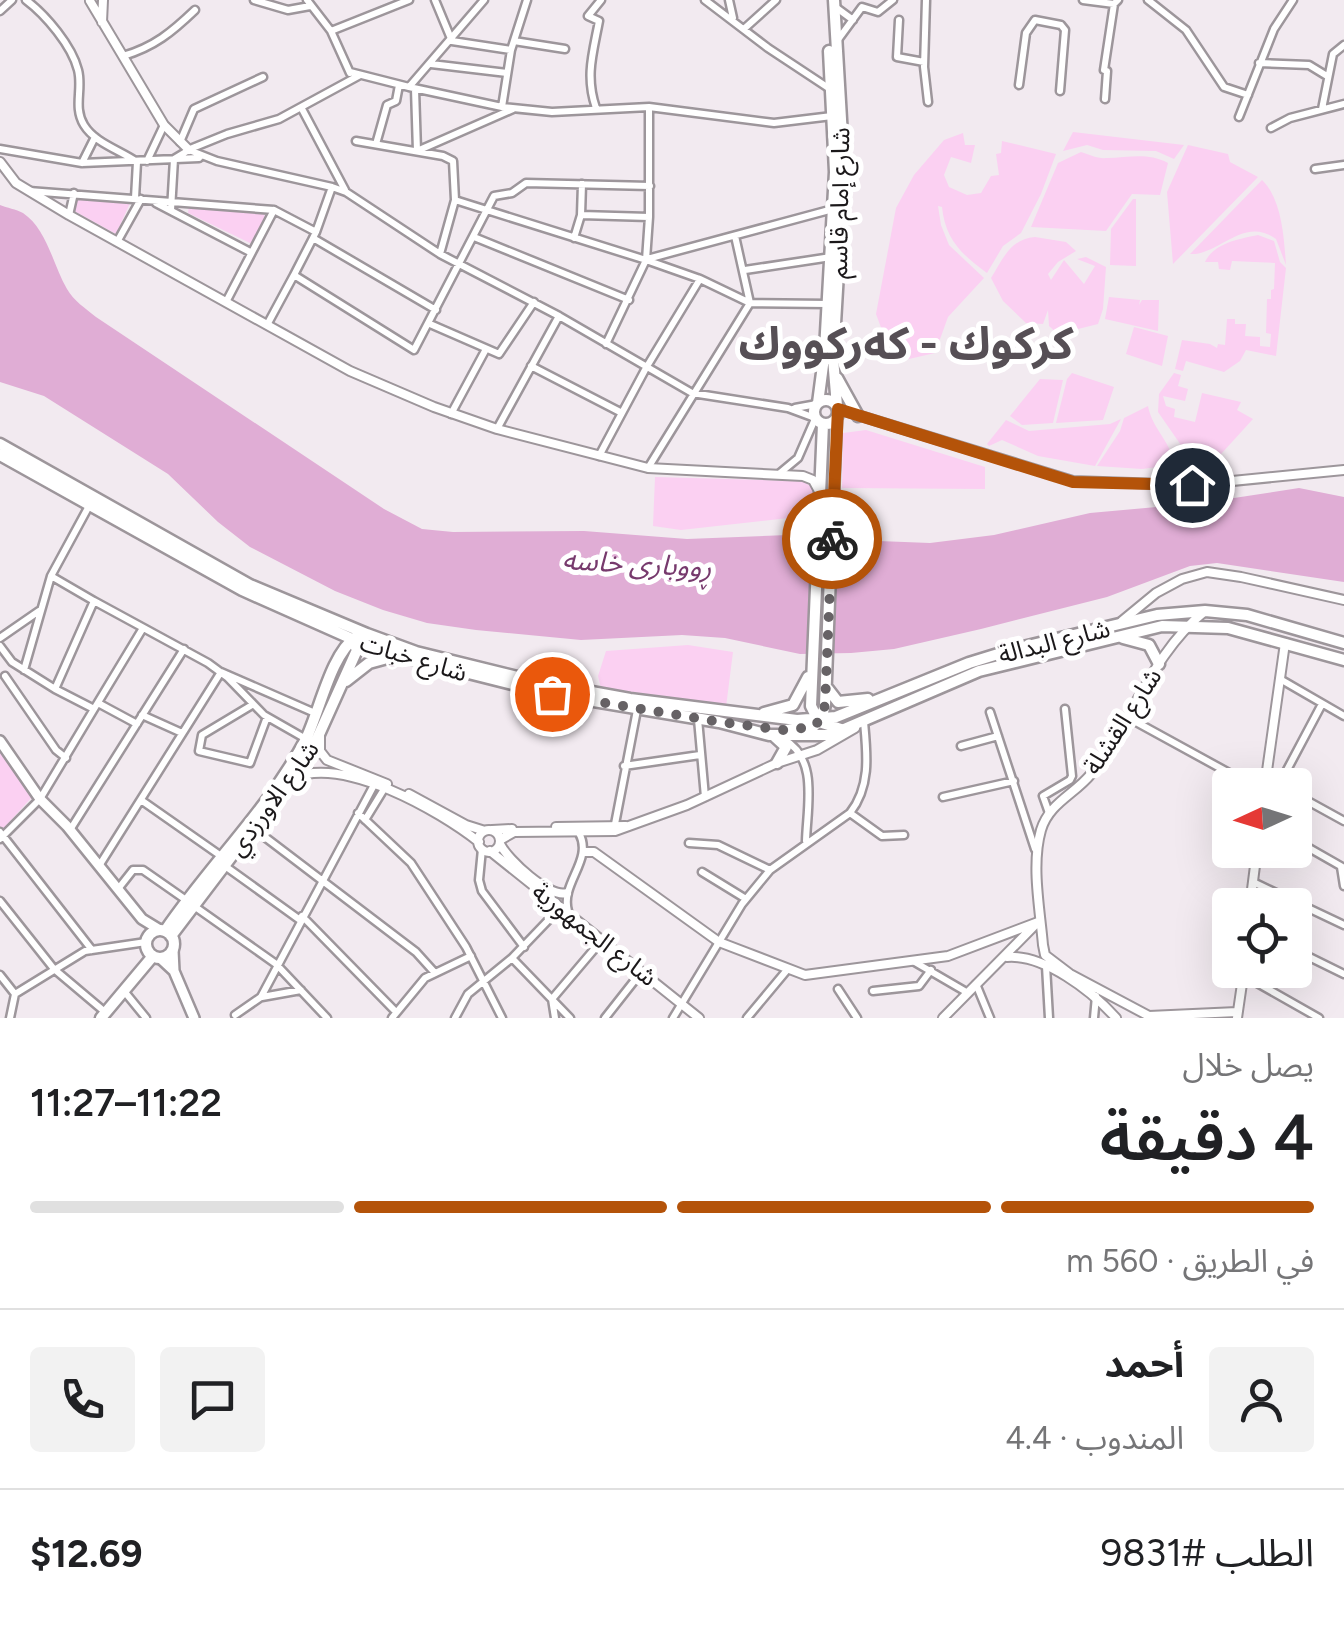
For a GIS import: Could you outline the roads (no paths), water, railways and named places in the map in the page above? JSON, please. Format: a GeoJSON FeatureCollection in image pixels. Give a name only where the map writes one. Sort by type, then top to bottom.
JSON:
{"type":"FeatureCollection","features":[{"type":"Feature","properties":{"kind":"main road","name":"شارع إمام قاسم"},"geometry":{"type":"LineString","coordinates":[[820,720],[825,705],[837,412],[833,371],[844,170],[832,2]]}},
{"type":"Feature","properties":{"kind":"main road","name":"شارع إمام قاسم"},"geometry":{"type":"LineString","coordinates":[[820,720],[811,706],[820,496],[817,404],[834,209],[832,2]]}},
{"type":"Feature","properties":{"kind":"main road"},"geometry":{"type":"LineString","coordinates":[[833,371],[858,416]]}},
{"type":"Feature","properties":{"kind":"main road"},"geometry":{"type":"LineString","coordinates":[[817,404],[828,400],[837,412],[819,421]]}},
{"type":"Feature","properties":{"kind":"main road","name":"شارع خبات"},"geometry":{"type":"LineString","coordinates":[[0,444],[250,585],[397,656],[552,694],[769,734],[821,736],[864,720]]}},
{"type":"Feature","properties":{"kind":"main road","name":"شارع خبات"},"geometry":{"type":"LineString","coordinates":[[0,456],[283,610],[354,636],[542,683],[746,716],[820,720]]}},
{"type":"Feature","properties":{"kind":"main road"},"geometry":{"type":"LineString","coordinates":[[283,610],[334,638],[342,649],[354,636]]}},
{"type":"Feature","properties":{"kind":"main road","name":"شارع البدالة"},"geometry":{"type":"LineString","coordinates":[[864,720],[979,671],[1205,611],[1248,614],[1344,643]]}},
{"type":"Feature","properties":{"kind":"main road","name":"شارع البدالة"},"geometry":{"type":"LineString","coordinates":[[820,720],[969,663],[1152,616],[1187,625],[1228,628],[1344,660]]}},
{"type":"Feature","properties":{"kind":"main road"},"geometry":{"type":"LineString","coordinates":[[1270,638],[1278,630],[1276,623]]}},
{"type":"Feature","properties":{"kind":"main road","name":"شارع الاورزدي"},"geometry":{"type":"LineString","coordinates":[[223,860],[253,828],[321,733],[323,708],[342,686],[354,636]]}},
{"type":"Feature","properties":{"kind":"main road"},"geometry":{"type":"LineString","coordinates":[[1108,639],[1144,642],[1159,664]]}},
{"type":"Feature","properties":{"kind":"main road","name":"شارع الاورزدي"},"geometry":{"type":"LineString","coordinates":[[166,932],[223,860],[306,739],[323,708],[342,649]]}},
{"type":"Feature","properties":{"kind":"main road"},"geometry":{"type":"LineString","coordinates":[[342,686],[369,663],[397,656]]}},
{"type":"Feature","properties":{"kind":"main road"},"geometry":{"type":"LineString","coordinates":[[746,716],[778,711],[793,704],[813,665]]}},
{"type":"Feature","properties":{"kind":"main road"},"geometry":{"type":"LineString","coordinates":[[826,682],[838,702],[889,696]]}},
{"type":"Feature","properties":{"kind":"main road"},"geometry":{"type":"LineString","coordinates":[[719,722],[794,730],[810,728],[820,720],[843,729]]}},
{"type":"Feature","properties":{"kind":"main road"},"geometry":{"type":"LineString","coordinates":[[769,734],[786,748],[776,763]]}},
{"type":"Feature","properties":{"kind":"main road"},"geometry":{"type":"LineString","coordinates":[[0,741],[40,799],[142,919],[166,932],[173,950],[174,972],[194,1018]]}},
{"type":"Feature","properties":{"kind":"main road"},"geometry":{"type":"LineString","coordinates":[[142,919],[156,957],[174,972]]}},
{"type":"Feature","properties":{"kind":"main road"},"geometry":{"type":"LineString","coordinates":[[147,940],[166,932]]}},
{"type":"Feature","properties":{"kind":"main road"},"geometry":{"type":"LineString","coordinates":[[103,1015],[156,957],[173,950]]}},
{"type":"Feature","properties":{"kind":"street"},"geometry":{"type":"LineString","coordinates":[[0,10],[12,0]]}},
{"type":"Feature","properties":{"kind":"street"},"geometry":{"type":"LineString","coordinates":[[26,0],[53,25],[76,66],[78,109],[85,127],[94,137],[136,162]]}},
{"type":"Feature","properties":{"kind":"street"},"geometry":{"type":"LineString","coordinates":[[90,0],[164,124],[189,150],[206,158],[346,192],[460,266],[534,302],[692,394],[788,408],[819,421],[793,464],[774,476]]}},
{"type":"Feature","properties":{"kind":"street"},"geometry":{"type":"LineString","coordinates":[[102,22],[103,0]]}},
{"type":"Feature","properties":{"kind":"street"},"geometry":{"type":"LineString","coordinates":[[254,0],[288,10],[308,3],[331,31],[354,75]]}},
{"type":"Feature","properties":{"kind":"street"},"geometry":{"type":"LineString","coordinates":[[331,31],[409,0]]}},
{"type":"Feature","properties":{"kind":"street"},"geometry":{"type":"LineString","coordinates":[[436,0],[452,41]]}},
{"type":"Feature","properties":{"kind":"street"},"geometry":{"type":"LineString","coordinates":[[470,0],[478,8]]}},
{"type":"Feature","properties":{"kind":"street"},"geometry":{"type":"LineString","coordinates":[[417,150],[412,88],[484,0]]}},
{"type":"Feature","properties":{"kind":"street"},"geometry":{"type":"LineString","coordinates":[[502,106],[514,41],[527,0]]}},
{"type":"Feature","properties":{"kind":"street"},"geometry":{"type":"LineString","coordinates":[[596,108],[590,89],[590,58],[599,21],[588,16],[601,0]]}},
{"type":"Feature","properties":{"kind":"street"},"geometry":{"type":"LineString","coordinates":[[706,0],[768,48],[831,89]]}},
{"type":"Feature","properties":{"kind":"street"},"geometry":{"type":"LineString","coordinates":[[729,0],[734,19]]}},
{"type":"Feature","properties":{"kind":"street"},"geometry":{"type":"LineString","coordinates":[[745,28],[776,0]]}},
{"type":"Feature","properties":{"kind":"street"},"geometry":{"type":"LineString","coordinates":[[836,44],[864,6],[878,12],[893,0]]}},
{"type":"Feature","properties":{"kind":"street"},"geometry":{"type":"LineString","coordinates":[[926,0],[924,62],[928,102]]}},
{"type":"Feature","properties":{"kind":"street"},"geometry":{"type":"LineString","coordinates":[[1083,0],[1116,2],[1104,70],[1104,99]]}},
{"type":"Feature","properties":{"kind":"street"},"geometry":{"type":"LineString","coordinates":[[1148,0],[1186,30],[1224,86],[1248,95]]}},
{"type":"Feature","properties":{"kind":"street"},"geometry":{"type":"LineString","coordinates":[[1240,117],[1259,63],[1280,17],[1293,0]]}},
{"type":"Feature","properties":{"kind":"street"},"geometry":{"type":"LineString","coordinates":[[832,2],[853,20]]}},
{"type":"Feature","properties":{"kind":"street"},"geometry":{"type":"LineString","coordinates":[[123,56],[148,49],[196,10]]}},
{"type":"Feature","properties":{"kind":"street"},"geometry":{"type":"LineString","coordinates":[[899,20],[897,58],[924,62]]}},
{"type":"Feature","properties":{"kind":"street"},"geometry":{"type":"LineString","coordinates":[[1019,85],[1026,33],[1035,20],[1065,30],[1060,91]]}},
{"type":"Feature","properties":{"kind":"street"},"geometry":{"type":"LineString","coordinates":[[452,41],[512,50]]}},
{"type":"Feature","properties":{"kind":"street"},"geometry":{"type":"LineString","coordinates":[[514,41],[565,49]]}},
{"type":"Feature","properties":{"kind":"street"},"geometry":{"type":"LineString","coordinates":[[1322,109],[1333,54],[1344,45]]}},
{"type":"Feature","properties":{"kind":"street"},"geometry":{"type":"LineString","coordinates":[[1259,63],[1309,66],[1327,76]]}},
{"type":"Feature","properties":{"kind":"street"},"geometry":{"type":"LineString","coordinates":[[429,64],[507,73]]}},
{"type":"Feature","properties":{"kind":"street"},"geometry":{"type":"LineString","coordinates":[[174,159],[227,134],[279,120],[354,75],[502,106],[552,112],[648,107],[758,122],[811,121],[832,116]]}},
{"type":"Feature","properties":{"kind":"street"},"geometry":{"type":"LineString","coordinates":[[180,142],[194,109],[263,77]]}},
{"type":"Feature","properties":{"kind":"street"},"geometry":{"type":"LineString","coordinates":[[376,144],[387,105],[396,101],[399,85]]}},
{"type":"Feature","properties":{"kind":"street"},"geometry":{"type":"LineString","coordinates":[[1271,128],[1290,118],[1344,104]]}},
{"type":"Feature","properties":{"kind":"street"},"geometry":{"type":"LineString","coordinates":[[301,107],[346,192]]}},
{"type":"Feature","properties":{"kind":"street"},"geometry":{"type":"LineString","coordinates":[[606,344],[646,260],[650,186],[648,107]]}},
{"type":"Feature","properties":{"kind":"street"},"geometry":{"type":"LineString","coordinates":[[417,150],[514,108]]}},
{"type":"Feature","properties":{"kind":"street"},"geometry":{"type":"LineString","coordinates":[[147,161],[164,124]]}},
{"type":"Feature","properties":{"kind":"street"},"geometry":{"type":"LineString","coordinates":[[82,162],[94,137]]}},
{"type":"Feature","properties":{"kind":"street"},"geometry":{"type":"LineString","coordinates":[[356,142],[417,150],[453,162],[455,200],[440,254]]}},
{"type":"Feature","properties":{"kind":"street"},"geometry":{"type":"LineString","coordinates":[[0,149],[82,162],[206,158]]}},
{"type":"Feature","properties":{"kind":"street"},"geometry":{"type":"LineString","coordinates":[[17,152],[2,165],[28,191],[350,371],[451,414],[598,457],[648,468],[810,478],[820,496]]}},
{"type":"Feature","properties":{"kind":"street"},"geometry":{"type":"LineString","coordinates":[[172,206],[174,159]]}},
{"type":"Feature","properties":{"kind":"street"},"geometry":{"type":"LineString","coordinates":[[117,242],[138,198],[136,162]]}},
{"type":"Feature","properties":{"kind":"street"},"geometry":{"type":"LineString","coordinates":[[1315,169],[1344,166]]}},
{"type":"Feature","properties":{"kind":"street"},"geometry":{"type":"LineString","coordinates":[[294,276],[414,350],[494,196],[512,194],[526,182],[650,186]]}},
{"type":"Feature","properties":{"kind":"street"},"geometry":{"type":"LineString","coordinates":[[574,238],[582,184]]}},
{"type":"Feature","properties":{"kind":"street"},"geometry":{"type":"LineString","coordinates":[[266,326],[315,235],[332,187]]}},
{"type":"Feature","properties":{"kind":"street"},"geometry":{"type":"LineString","coordinates":[[28,191],[138,198],[172,206],[274,210],[436,310]]}},
{"type":"Feature","properties":{"kind":"street"},"geometry":{"type":"LineString","coordinates":[[69,215],[74,193]]}},
{"type":"Feature","properties":{"kind":"street"},"geometry":{"type":"LineString","coordinates":[[455,200],[646,260],[700,279],[750,303],[828,304]]}},
{"type":"Feature","properties":{"kind":"street"},"geometry":{"type":"LineString","coordinates":[[172,206],[250,252]]}},
{"type":"Feature","properties":{"kind":"street"},"geometry":{"type":"LineString","coordinates":[[646,260],[834,209]]}},
{"type":"Feature","properties":{"kind":"street"},"geometry":{"type":"LineString","coordinates":[[226,302],[274,210]]}},
{"type":"Feature","properties":{"kind":"street"},"geometry":{"type":"LineString","coordinates":[[580,215],[649,217]]}},
{"type":"Feature","properties":{"kind":"street"},"geometry":{"type":"LineString","coordinates":[[648,468],[750,303],[735,236]]}},
{"type":"Feature","properties":{"kind":"street"},"geometry":{"type":"LineString","coordinates":[[474,237],[630,300]]}},
{"type":"Feature","properties":{"kind":"street"},"geometry":{"type":"LineString","coordinates":[[745,270],[830,257]]}},
{"type":"Feature","properties":{"kind":"street"},"geometry":{"type":"LineString","coordinates":[[598,457],[700,279]]}},
{"type":"Feature","properties":{"kind":"street"},"geometry":{"type":"LineString","coordinates":[[429,324],[496,354],[503,352],[534,302]]}},
{"type":"Feature","properties":{"kind":"street"},"geometry":{"type":"LineString","coordinates":[[497,429],[559,316]]}},
{"type":"Feature","properties":{"kind":"street"},"geometry":{"type":"LineString","coordinates":[[451,414],[486,349]]}},
{"type":"Feature","properties":{"kind":"street"},"geometry":{"type":"LineString","coordinates":[[531,366],[622,413]]}},
{"type":"Feature","properties":{"kind":"street"},"geometry":{"type":"LineString","coordinates":[[788,408],[817,404]]}},
{"type":"Feature","properties":{"kind":"street"},"geometry":{"type":"LineString","coordinates":[[837,412],[1073,482],[1192,485],[1344,470]]}},
{"type":"Feature","properties":{"kind":"street"},"geometry":{"type":"LineString","coordinates":[[24,670],[51,576],[89,506]]}},
{"type":"Feature","properties":{"kind":"street"},"geometry":{"type":"LineString","coordinates":[[1112,626],[1182,579],[1213,572],[1344,600]]}},
{"type":"Feature","properties":{"kind":"street"},"geometry":{"type":"LineString","coordinates":[[51,576],[220,672],[323,708]]}},
{"type":"Feature","properties":{"kind":"street"},"geometry":{"type":"LineString","coordinates":[[55,689],[94,602]]}},
{"type":"Feature","properties":{"kind":"street"},"geometry":{"type":"LineString","coordinates":[[1142,603],[1143,612],[1152,616]]}},
{"type":"Feature","properties":{"kind":"street"},"geometry":{"type":"LineString","coordinates":[[0,638],[39,610]]}},
{"type":"Feature","properties":{"kind":"street","name":"شارع القشلة"},"geometry":{"type":"LineString","coordinates":[[1049,813],[1088,778],[1159,664],[1187,625],[1205,611]]}},
{"type":"Feature","properties":{"kind":"street"},"geometry":{"type":"LineString","coordinates":[[92,950],[1,836],[40,799],[143,628]]}},
{"type":"Feature","properties":{"kind":"street"},"geometry":{"type":"LineString","coordinates":[[1267,768],[1285,643]]}},
{"type":"Feature","properties":{"kind":"street"},"geometry":{"type":"LineString","coordinates":[[0,646],[8,658],[55,689],[137,724]]}},
{"type":"Feature","properties":{"kind":"street"},"geometry":{"type":"LineString","coordinates":[[70,830],[184,650]]}},
{"type":"Feature","properties":{"kind":"street"},"geometry":{"type":"LineString","coordinates":[[220,672],[252,705],[306,739]]}},
{"type":"Feature","properties":{"kind":"street"},"geometry":{"type":"LineString","coordinates":[[99,866],[220,672]]}},
{"type":"Feature","properties":{"kind":"street"},"geometry":{"type":"LineString","coordinates":[[5,676],[56,750],[66,758]]}},
{"type":"Feature","properties":{"kind":"street"},"geometry":{"type":"LineString","coordinates":[[1280,679],[1344,716]]}},
{"type":"Feature","properties":{"kind":"street"},"geometry":{"type":"LineString","coordinates":[[1289,768],[1322,704]]}},
{"type":"Feature","properties":{"kind":"street"},"geometry":{"type":"LineString","coordinates":[[252,705],[202,735],[198,750],[250,764],[268,717]]}},
{"type":"Feature","properties":{"kind":"street"},"geometry":{"type":"LineString","coordinates":[[1049,1018],[1037,856],[1039,834],[1049,813],[1043,796],[1072,776],[1065,709]]}},
{"type":"Feature","properties":{"kind":"street"},"geometry":{"type":"LineString","coordinates":[[615,824],[636,710]]}},
{"type":"Feature","properties":{"kind":"street"},"geometry":{"type":"LineString","coordinates":[[990,712],[1037,856]]}},
{"type":"Feature","properties":{"kind":"street"},"geometry":{"type":"LineString","coordinates":[[142,715],[202,735]]}},
{"type":"Feature","properties":{"kind":"street"},"geometry":{"type":"LineString","coordinates":[[1127,717],[1220,768]]}},
{"type":"Feature","properties":{"kind":"street"},"geometry":{"type":"LineString","coordinates":[[698,718],[705,797]]}},
{"type":"Feature","properties":{"kind":"street"},"geometry":{"type":"LineString","coordinates":[[483,847],[514,832],[599,833],[626,826],[803,755],[845,736],[864,720]]}},
{"type":"Feature","properties":{"kind":"street"},"geometry":{"type":"LineString","coordinates":[[673,1018],[746,899],[770,870],[850,813],[866,777],[864,720]]}},
{"type":"Feature","properties":{"kind":"street"},"geometry":{"type":"LineString","coordinates":[[321,733],[320,751],[327,760],[412,795],[466,825],[489,831],[626,826]]}},
{"type":"Feature","properties":{"kind":"street"},"geometry":{"type":"LineString","coordinates":[[769,734],[788,741],[803,755],[807,768],[806,842]]}},
{"type":"Feature","properties":{"kind":"street"},"geometry":{"type":"LineString","coordinates":[[961,746],[998,736]]}},
{"type":"Feature","properties":{"kind":"street"},"geometry":{"type":"LineString","coordinates":[[624,766],[700,756]]}},
{"type":"Feature","properties":{"kind":"street","name":"شارع الجمهورية"},"geometry":{"type":"LineString","coordinates":[[289,780],[328,772],[384,788],[428,810],[483,847],[699,1018]]}},
{"type":"Feature","properties":{"kind":"street"},"geometry":{"type":"LineString","coordinates":[[943,797],[1014,781]]}},
{"type":"Feature","properties":{"kind":"street"},"geometry":{"type":"LineString","coordinates":[[235,1015],[260,997],[374,785]]}},
{"type":"Feature","properties":{"kind":"street"},"geometry":{"type":"LineString","coordinates":[[365,820],[384,788]]}},
{"type":"Feature","properties":{"kind":"street"},"geometry":{"type":"LineString","coordinates":[[141,800],[301,918],[394,1015],[425,978],[471,956]]}},
{"type":"Feature","properties":{"kind":"street"},"geometry":{"type":"LineString","coordinates":[[1312,803],[1344,821]]}},
{"type":"Feature","properties":{"kind":"street"},"geometry":{"type":"LineString","coordinates":[[358,813],[411,863],[471,956],[502,1018]]}},
{"type":"Feature","properties":{"kind":"street"},"geometry":{"type":"LineString","coordinates":[[850,813],[882,836],[904,835]]}},
{"type":"Feature","properties":{"kind":"street"},"geometry":{"type":"LineString","coordinates":[[253,828],[416,952],[435,972]]}},
{"type":"Feature","properties":{"kind":"street"},"geometry":{"type":"LineString","coordinates":[[489,831],[510,858],[552,893],[567,893]]}},
{"type":"Feature","properties":{"kind":"street"},"geometry":{"type":"LineString","coordinates":[[489,831],[479,880],[482,892],[524,946]]}},
{"type":"Feature","properties":{"kind":"street"},"geometry":{"type":"LineString","coordinates":[[580,832],[589,852],[719,942],[786,970],[814,974],[913,962],[978,947],[1039,920]]}},
{"type":"Feature","properties":{"kind":"street"},"geometry":{"type":"LineString","coordinates":[[573,918],[567,907],[567,893],[599,833]]}},
{"type":"Feature","properties":{"kind":"street"},"geometry":{"type":"LineString","coordinates":[[689,843],[718,845],[770,870]]}},
{"type":"Feature","properties":{"kind":"street"},"geometry":{"type":"LineString","coordinates":[[1312,850],[1342,867],[1344,886]]}},
{"type":"Feature","properties":{"kind":"street"},"geometry":{"type":"LineString","coordinates":[[1252,888],[1255,868]]}},
{"type":"Feature","properties":{"kind":"street"},"geometry":{"type":"LineString","coordinates":[[118,889],[133,870],[144,870],[276,964],[327,1018]]}},
{"type":"Feature","properties":{"kind":"street"},"geometry":{"type":"LineString","coordinates":[[702,872],[746,899]]}},
{"type":"Feature","properties":{"kind":"street"},"geometry":{"type":"LineString","coordinates":[[1253,882],[1344,925]]}},
{"type":"Feature","properties":{"kind":"street"},"geometry":{"type":"LineString","coordinates":[[0,901],[54,969],[103,1015]]}},
{"type":"Feature","properties":{"kind":"street"},"geometry":{"type":"LineString","coordinates":[[455,1018],[468,994],[512,958],[560,908]]}},
{"type":"Feature","properties":{"kind":"street"},"geometry":{"type":"LineString","coordinates":[[943,1018],[1039,920]]}},
{"type":"Feature","properties":{"kind":"street"},"geometry":{"type":"LineString","coordinates":[[10,1018],[15,994],[54,969],[92,950],[147,940]]}},
{"type":"Feature","properties":{"kind":"street"},"geometry":{"type":"LineString","coordinates":[[555,1018],[552,999],[602,940]]}},
{"type":"Feature","properties":{"kind":"street"},"geometry":{"type":"LineString","coordinates":[[1044,952],[1070,974],[1148,1017],[1237,1015],[1241,988]]}},
{"type":"Feature","properties":{"kind":"street"},"geometry":{"type":"LineString","coordinates":[[1007,956],[1025,956],[1046,966],[1096,995],[1116,1018]]}},
{"type":"Feature","properties":{"kind":"street"},"geometry":{"type":"LineString","coordinates":[[512,958],[570,1018]]}},
{"type":"Feature","properties":{"kind":"street"},"geometry":{"type":"LineString","coordinates":[[1312,958],[1344,974]]}},
{"type":"Feature","properties":{"kind":"street"},"geometry":{"type":"LineString","coordinates":[[913,962],[968,992]]}},
{"type":"Feature","properties":{"kind":"street"},"geometry":{"type":"LineString","coordinates":[[747,1018],[786,970]]}},
{"type":"Feature","properties":{"kind":"street"},"geometry":{"type":"LineString","coordinates":[[873,990],[919,986],[931,970]]}},
{"type":"Feature","properties":{"kind":"street"},"geometry":{"type":"LineString","coordinates":[[606,1018],[642,971]]}},
{"type":"Feature","properties":{"kind":"street"},"geometry":{"type":"LineString","coordinates":[[0,975],[15,994]]}},
{"type":"Feature","properties":{"kind":"street"},"geometry":{"type":"LineString","coordinates":[[976,984],[990,1018]]}},
{"type":"Feature","properties":{"kind":"street"},"geometry":{"type":"LineString","coordinates":[[1270,988],[1319,1018]]}},
{"type":"Feature","properties":{"kind":"street"},"geometry":{"type":"LineString","coordinates":[[838,989],[857,1018]]}},
{"type":"Feature","properties":{"kind":"street"},"geometry":{"type":"LineString","coordinates":[[123,990],[146,1018]]}},
{"type":"Feature","properties":{"kind":"street"},"geometry":{"type":"LineString","coordinates":[[260,997],[300,990]]}},
{"type":"Feature","properties":{"kind":"street"},"geometry":{"type":"LineString","coordinates":[[1094,1018],[1096,995]]}},
{"type":"Feature","properties":{"kind":"street"},"geometry":{"type":"LineString","coordinates":[[246,1009],[252,1018]]}},
{"type":"Feature","properties":{"kind":"water","name":"ڕووباری خاسە"},"geometry":{"type":"Polygon","coordinates":[[[0,205],[20,212],[38,228],[70,293],[96,317],[384,509],[422,529],[584,531],[687,539],[814,534],[930,543],[994,535],[1090,513],[1201,503],[1299,488],[1344,497],[1344,582],[1217,563],[1190,566],[1107,597],[894,649],[851,653],[800,654],[725,638],[682,635],[581,640],[427,623],[335,591],[250,547],[168,474],[44,396],[0,382],[0,205]]]}},
{"type":"Feature","properties":{"kind":"district","name":"كركوك - کەرکووك"},"geometry":{"type":"Point","coordinates":[906,343]}}]}
